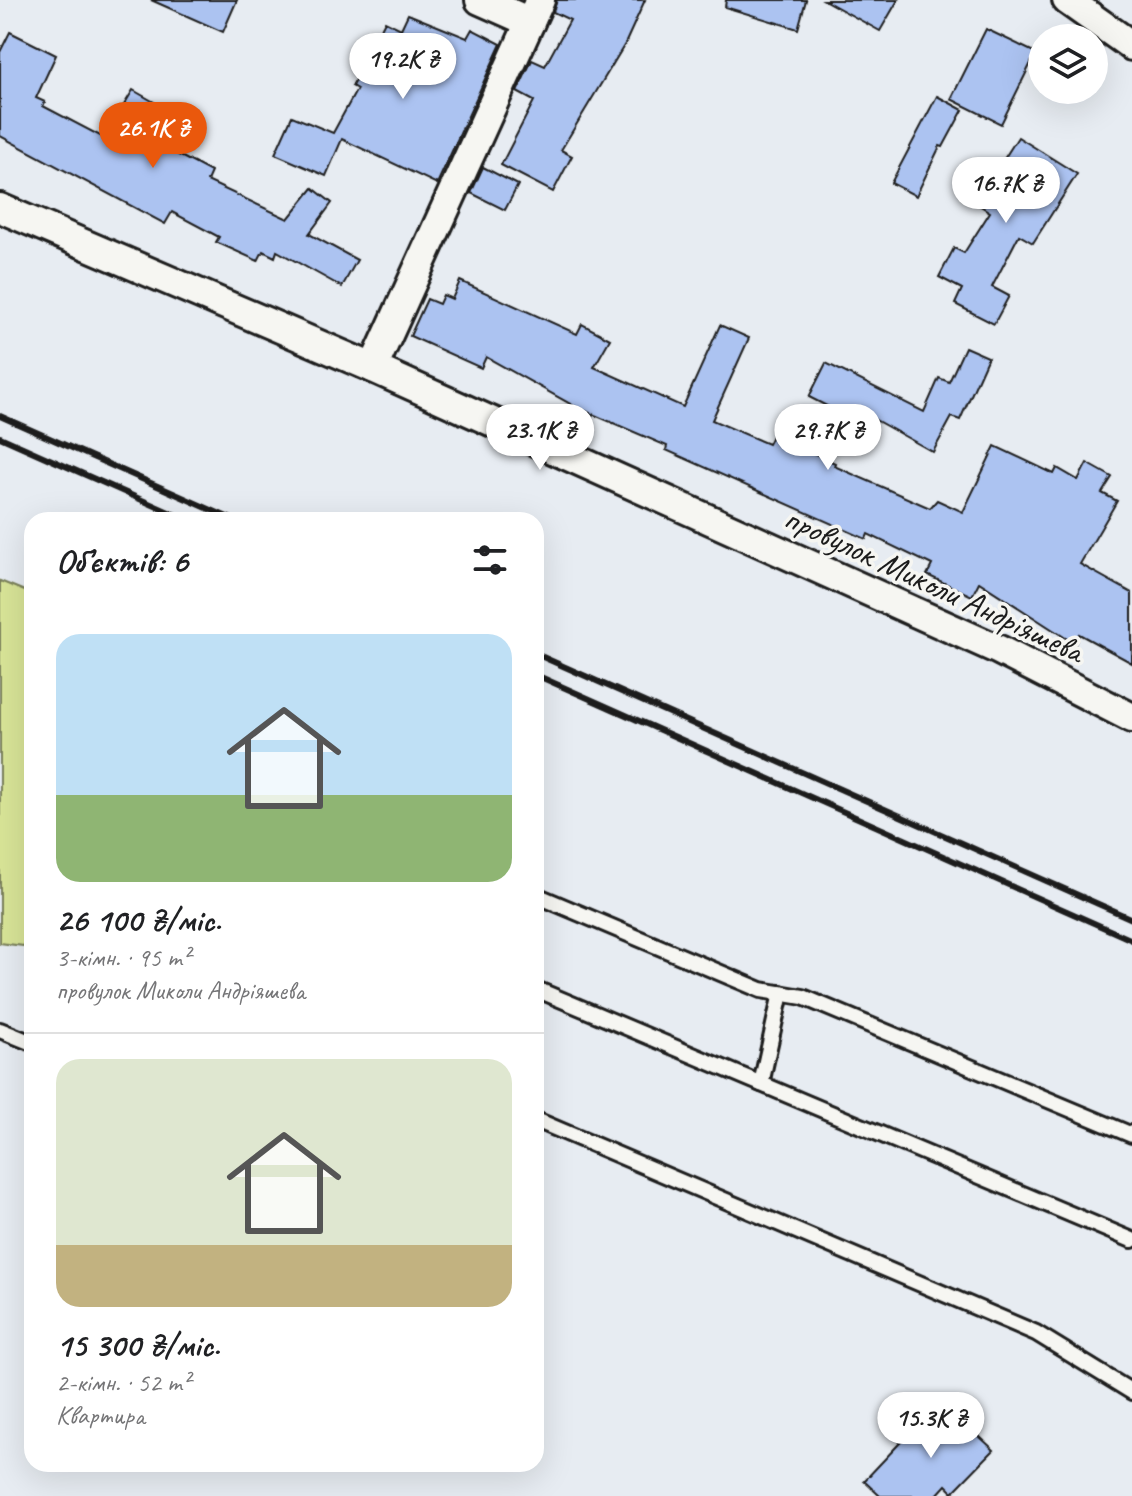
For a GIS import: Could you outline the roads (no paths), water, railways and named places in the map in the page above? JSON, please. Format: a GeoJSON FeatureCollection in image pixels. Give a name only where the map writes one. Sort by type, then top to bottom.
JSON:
{"type":"FeatureCollection","features":[{"type":"Feature","properties":{"kind":"street"},"geometry":{"type":"LineString","coordinates":[[373,368],[535,11],[480,0]]}},
{"type":"Feature","properties":{"kind":"street"},"geometry":{"type":"LineString","coordinates":[[1067,0],[1132,46]]}},
{"type":"Feature","properties":{"kind":"street","name":"провулок Миколи Андріяшева"},"geometry":{"type":"LineString","coordinates":[[0,208],[373,368],[999,650],[1132,718]]}},
{"type":"Feature","properties":{"kind":"lane"},"geometry":{"type":"LineString","coordinates":[[544,898],[761,990],[803,997],[1132,1135]]}},
{"type":"Feature","properties":{"kind":"lane"},"geometry":{"type":"LineString","coordinates":[[544,992],[1132,1240]]}},
{"type":"Feature","properties":{"kind":"lane"},"geometry":{"type":"LineString","coordinates":[[761,1084],[781,993]]}},
{"type":"Feature","properties":{"kind":"lane"},"geometry":{"type":"LineString","coordinates":[[0,1030],[24,1040]]}},
{"type":"Feature","properties":{"kind":"lane"},"geometry":{"type":"LineString","coordinates":[[544,1123],[1036,1333],[1132,1392]]}},
{"type":"Feature","properties":{"kind":"railway"},"geometry":{"type":"LineString","coordinates":[[0,416],[216,512]]}},
{"type":"Feature","properties":{"kind":"railway"},"geometry":{"type":"LineString","coordinates":[[0,437],[169,512]]}},
{"type":"Feature","properties":{"kind":"railway"},"geometry":{"type":"LineString","coordinates":[[544,658],[1132,919]]}},
{"type":"Feature","properties":{"kind":"railway"},"geometry":{"type":"LineString","coordinates":[[544,679],[1132,940]]}}]}
